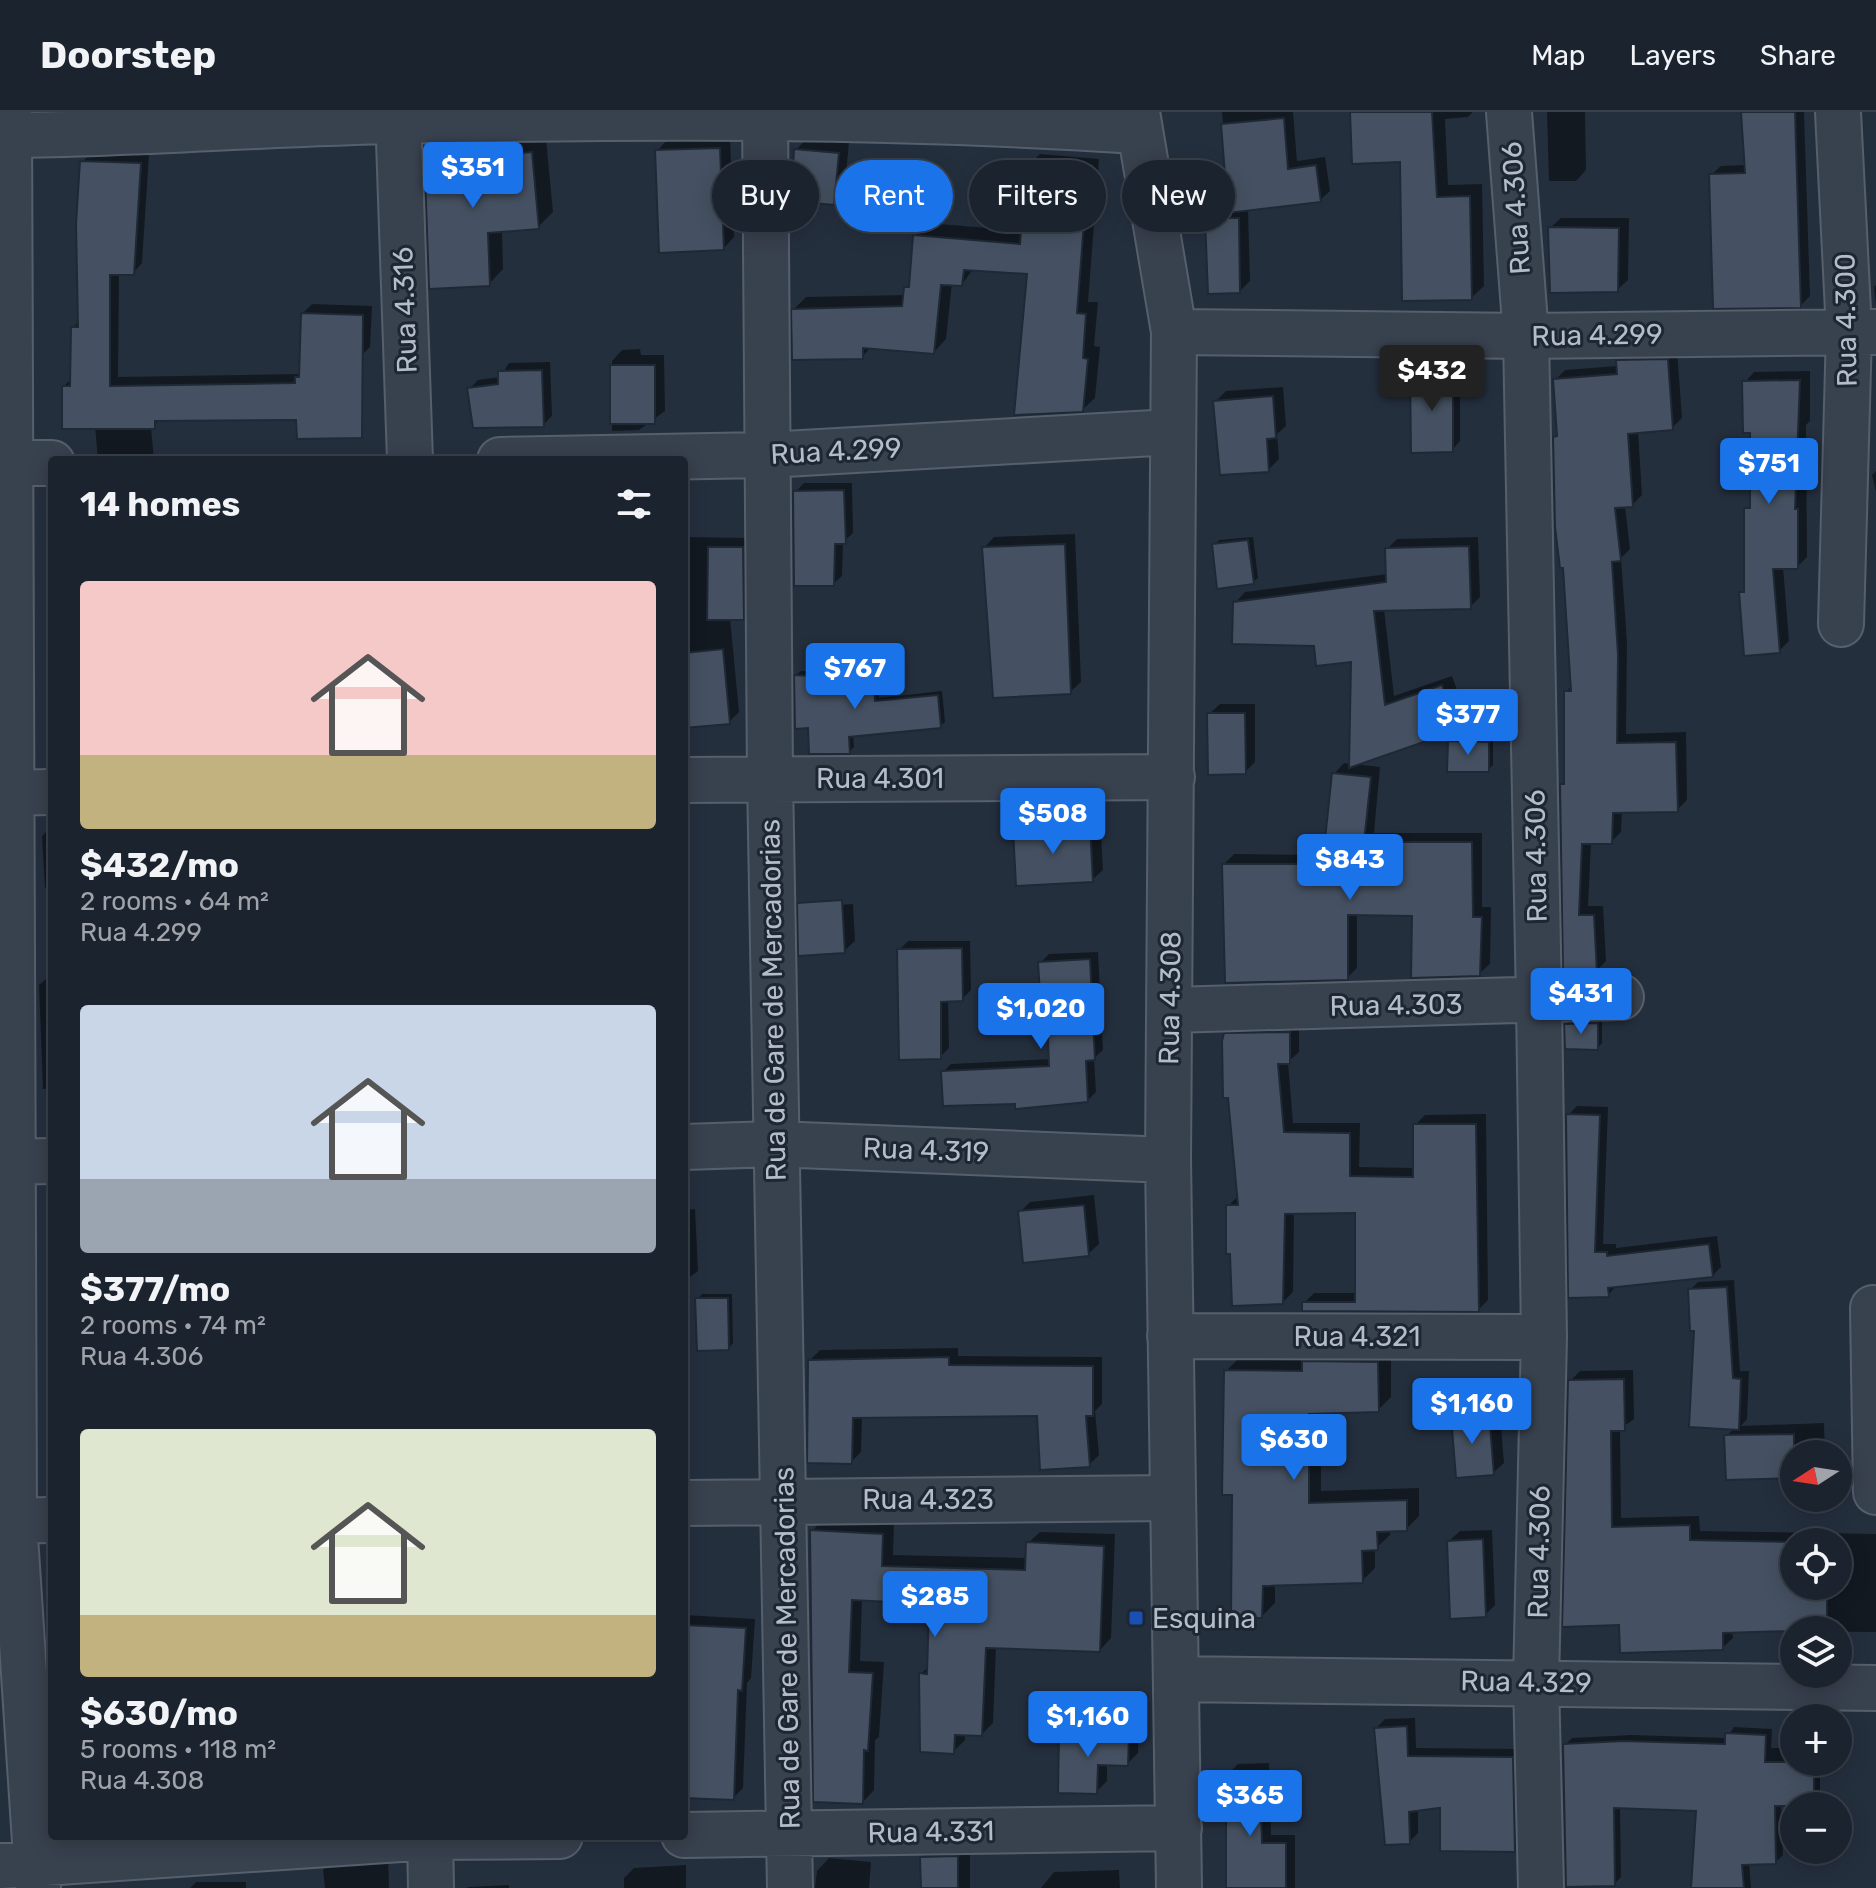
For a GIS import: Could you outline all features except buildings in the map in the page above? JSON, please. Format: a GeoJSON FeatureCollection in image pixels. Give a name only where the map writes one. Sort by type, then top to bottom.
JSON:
{"type":"FeatureCollection","features":[{"type":"Feature","properties":{"kind":"street","name":"Rua 4.306"},"geometry":{"type":"LineString","coordinates":[[1509,112],[1526,336],[1539,1002],[1544,1337],[1536,1682],[1541,1888]]}},
{"type":"Feature","properties":{"kind":"street","name":"Rua 4.300"},"geometry":{"type":"LineString","coordinates":[[1838,112],[1863,332],[1841,624]]}},
{"type":"Feature","properties":{"kind":"street"},"geometry":{"type":"LineString","coordinates":[[386,1840],[25,1873],[21,463],[6,127],[398,116],[765,115],[1137,122]]}},
{"type":"Feature","properties":{"kind":"street","name":"Rua de Gare de Mercadorias"},"geometry":{"type":"LineString","coordinates":[[765,115],[775,1144],[786,1500],[790,1888]]}},
{"type":"Feature","properties":{"kind":"street","name":"Rua 4.316"},"geometry":{"type":"LineString","coordinates":[[398,116],[410,456]]}},
{"type":"Feature","properties":{"kind":"street","name":"Rua 4.308"},"geometry":{"type":"LineString","coordinates":[[1137,122],[1174,332],[1168,1160],[1179,1888]]}},
{"type":"Feature","properties":{"kind":"street","name":"Rua 4.299"},"geometry":{"type":"LineString","coordinates":[[1174,332],[1526,336],[1863,332]]}},
{"type":"Feature","properties":{"kind":"street","name":"Rua 4.299"},"geometry":{"type":"LineString","coordinates":[[688,456],[767,455],[1172,432]]}},
{"type":"Feature","properties":{"kind":"street","name":"Rua 4.301"},"geometry":{"type":"LineString","coordinates":[[688,780],[1172,777]]}},
{"type":"Feature","properties":{"kind":"street","name":"Rua 4.303"},"geometry":{"type":"LineString","coordinates":[[1171,1010],[1539,1002],[1621,997]]}},
{"type":"Feature","properties":{"kind":"street","name":"Rua 4.319"},"geometry":{"type":"LineString","coordinates":[[688,1147],[775,1144],[1168,1160]]}},
{"type":"Feature","properties":{"kind":"street"},"geometry":{"type":"LineString","coordinates":[[1873,1308],[1876,1492]]}},
{"type":"Feature","properties":{"kind":"street","name":"Rua 4.321"},"geometry":{"type":"LineString","coordinates":[[1170,1336],[1544,1337]]}},
{"type":"Feature","properties":{"kind":"street","name":"Rua 4.323"},"geometry":{"type":"LineString","coordinates":[[688,1503],[1171,1498]]}},
{"type":"Feature","properties":{"kind":"street","name":"Rua 4.329"},"geometry":{"type":"LineString","coordinates":[[1176,1679],[1876,1688]]}},
{"type":"Feature","properties":{"kind":"street","name":"Rua 4.331"},"geometry":{"type":"LineString","coordinates":[[688,1835],[1179,1828]]}},
{"type":"Feature","properties":{"kind":"street"},"geometry":{"type":"LineString","coordinates":[[430,1840],[431,1888]]}},
{"type":"Feature","properties":{"kind":"place","name":"Esquina"},"geometry":{"type":"Point","coordinates":[1136,1618]}}]}
